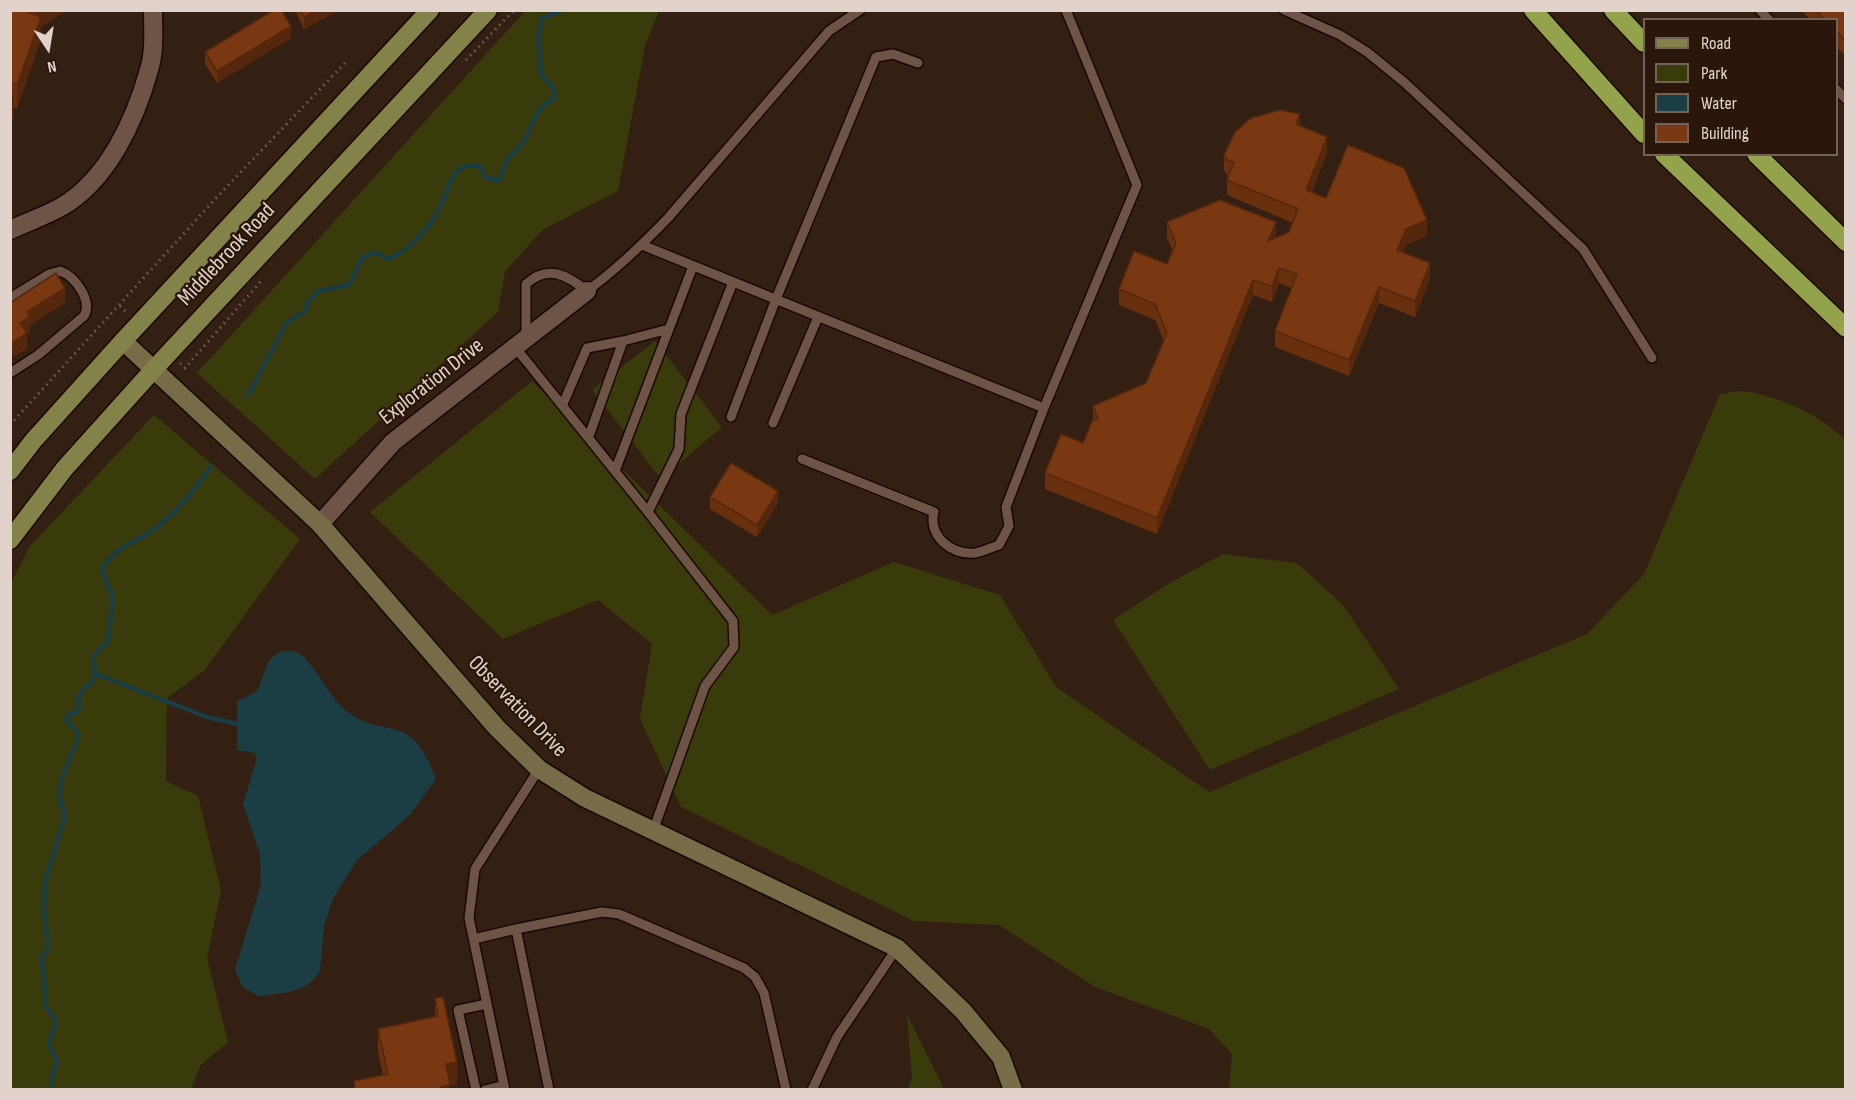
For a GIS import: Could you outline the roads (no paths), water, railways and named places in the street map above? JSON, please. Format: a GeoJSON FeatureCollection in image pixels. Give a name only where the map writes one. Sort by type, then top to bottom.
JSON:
{"type":"FeatureCollection","features":[{"type":"Feature","properties":{"kind":"highway"},"geometry":{"type":"LineString","coordinates":[[1533,10],[1643,133]]}},
{"type":"Feature","properties":{"kind":"highway"},"geometry":{"type":"LineString","coordinates":[[1613,10],[1643,42]]}},
{"type":"Feature","properties":{"kind":"highway"},"geometry":{"type":"LineString","coordinates":[[1666,156],[1845,328]]}},
{"type":"Feature","properties":{"kind":"highway"},"geometry":{"type":"LineString","coordinates":[[1758,156],[1845,242]]}},
{"type":"Feature","properties":{"kind":"main road","name":"Middlebrook Road"},"geometry":{"type":"LineString","coordinates":[[10,471],[33,441],[123,341],[430,10]]}},
{"type":"Feature","properties":{"kind":"main road","name":"Middlebrook Road"},"geometry":{"type":"LineString","coordinates":[[10,540],[65,468],[154,369],[488,10]]}},
{"type":"Feature","properties":{"kind":"street"},"geometry":{"type":"LineString","coordinates":[[10,230],[62,206],[85,189],[108,162],[131,121],[150,69],[153,10]]}},
{"type":"Feature","properties":{"kind":"street","name":"Exploration Drive"},"geometry":{"type":"LineString","coordinates":[[320,524],[393,442],[587,291]]}},
{"type":"Feature","properties":{"kind":"street","name":"Observation Drive"},"geometry":{"type":"LineString","coordinates":[[123,341],[320,524],[498,728],[539,769],[585,798],[897,948],[963,1011],[1000,1057],[1013,1089]]}},
{"type":"Feature","properties":{"kind":"lane"},"geometry":{"type":"LineString","coordinates":[[653,831],[705,686],[734,646],[734,621],[563,404],[520,343],[526,284],[535,276],[552,272],[568,276],[587,291],[642,245],[829,31],[860,10]]}},
{"type":"Feature","properties":{"kind":"lane"},"geometry":{"type":"LineString","coordinates":[[802,459],[934,512],[932,521],[936,534],[944,545],[974,553],[999,545],[1009,526],[1006,507],[1044,408],[1137,185],[1066,10]]}},
{"type":"Feature","properties":{"kind":"lane"},"geometry":{"type":"LineString","coordinates":[[1284,10],[1340,35],[1367,52],[1405,83],[1583,249],[1652,357]]}},
{"type":"Feature","properties":{"kind":"lane"},"geometry":{"type":"LineString","coordinates":[[731,417],[776,299],[876,57],[893,54],[918,63]]}},
{"type":"Feature","properties":{"kind":"lane"},"geometry":{"type":"LineString","coordinates":[[642,245],[1044,408]]}},
{"type":"Feature","properties":{"kind":"lane"},"geometry":{"type":"LineString","coordinates":[[615,471],[693,266]]}},
{"type":"Feature","properties":{"kind":"lane"},"geometry":{"type":"LineString","coordinates":[[10,298],[49,274],[60,271],[72,278],[85,298],[87,309],[84,316],[47,348],[10,373]]}},
{"type":"Feature","properties":{"kind":"lane"},"geometry":{"type":"LineString","coordinates":[[648,512],[679,449],[681,414],[733,282]]}},
{"type":"Feature","properties":{"kind":"lane"},"geometry":{"type":"LineString","coordinates":[[773,423],[818,316]]}},
{"type":"Feature","properties":{"kind":"lane"},"geometry":{"type":"LineString","coordinates":[[563,404],[587,348],[669,329]]}},
{"type":"Feature","properties":{"kind":"lane"},"geometry":{"type":"LineString","coordinates":[[589,436],[623,341]]}},
{"type":"Feature","properties":{"kind":"lane"},"geometry":{"type":"LineString","coordinates":[[485,1089],[504,1087],[470,918],[475,868],[539,769]]}},
{"type":"Feature","properties":{"kind":"lane"},"geometry":{"type":"LineString","coordinates":[[474,939],[602,912],[619,914],[744,968],[755,976],[764,993],[786,1089]]}},
{"type":"Feature","properties":{"kind":"lane"},"geometry":{"type":"LineString","coordinates":[[516,929],[549,1089]]}},
{"type":"Feature","properties":{"kind":"lane"},"geometry":{"type":"LineString","coordinates":[[812,1089],[837,1037],[897,948]]}},
{"type":"Feature","properties":{"kind":"lane"},"geometry":{"type":"LineString","coordinates":[[476,1089],[458,1010],[487,1004]]}},
{"type":"Feature","properties":{"kind":"water"},"geometry":{"type":"Polygon","coordinates":[[[282,651],[293,651],[301,655],[340,705],[354,717],[404,733],[416,741],[426,756],[436,779],[409,816],[358,859],[333,898],[324,927],[320,971],[314,979],[293,991],[258,996],[242,986],[235,970],[261,884],[260,855],[243,804],[257,758],[254,753],[237,750],[237,701],[256,692],[268,663],[282,651]]]}},
{"type":"Feature","properties":{"kind":"waterway"},"geometry":{"type":"LineString","coordinates":[[248,395],[287,322],[305,311],[308,301],[318,291],[349,285],[362,258],[374,252],[388,259],[411,245],[436,214],[452,177],[457,171],[471,165],[481,167],[485,177],[499,181],[505,163],[525,139],[537,113],[554,99],[553,89],[541,75],[538,35],[542,18],[563,10]]}},
{"type":"Feature","properties":{"kind":"waterway"},"geometry":{"type":"LineString","coordinates":[[52,1090],[51,1081],[57,1062],[49,1044],[56,1021],[46,1007],[42,958],[48,947],[44,908],[45,882],[65,816],[59,796],[61,780],[78,739],[77,732],[66,720],[70,713],[76,713],[79,707],[78,697],[93,680],[95,673],[93,657],[108,641],[113,599],[102,570],[120,549],[151,531],[174,513],[211,466]]}},
{"type":"Feature","properties":{"kind":"waterway"},"geometry":{"type":"LineString","coordinates":[[96,674],[207,717],[237,724]]}}]}
